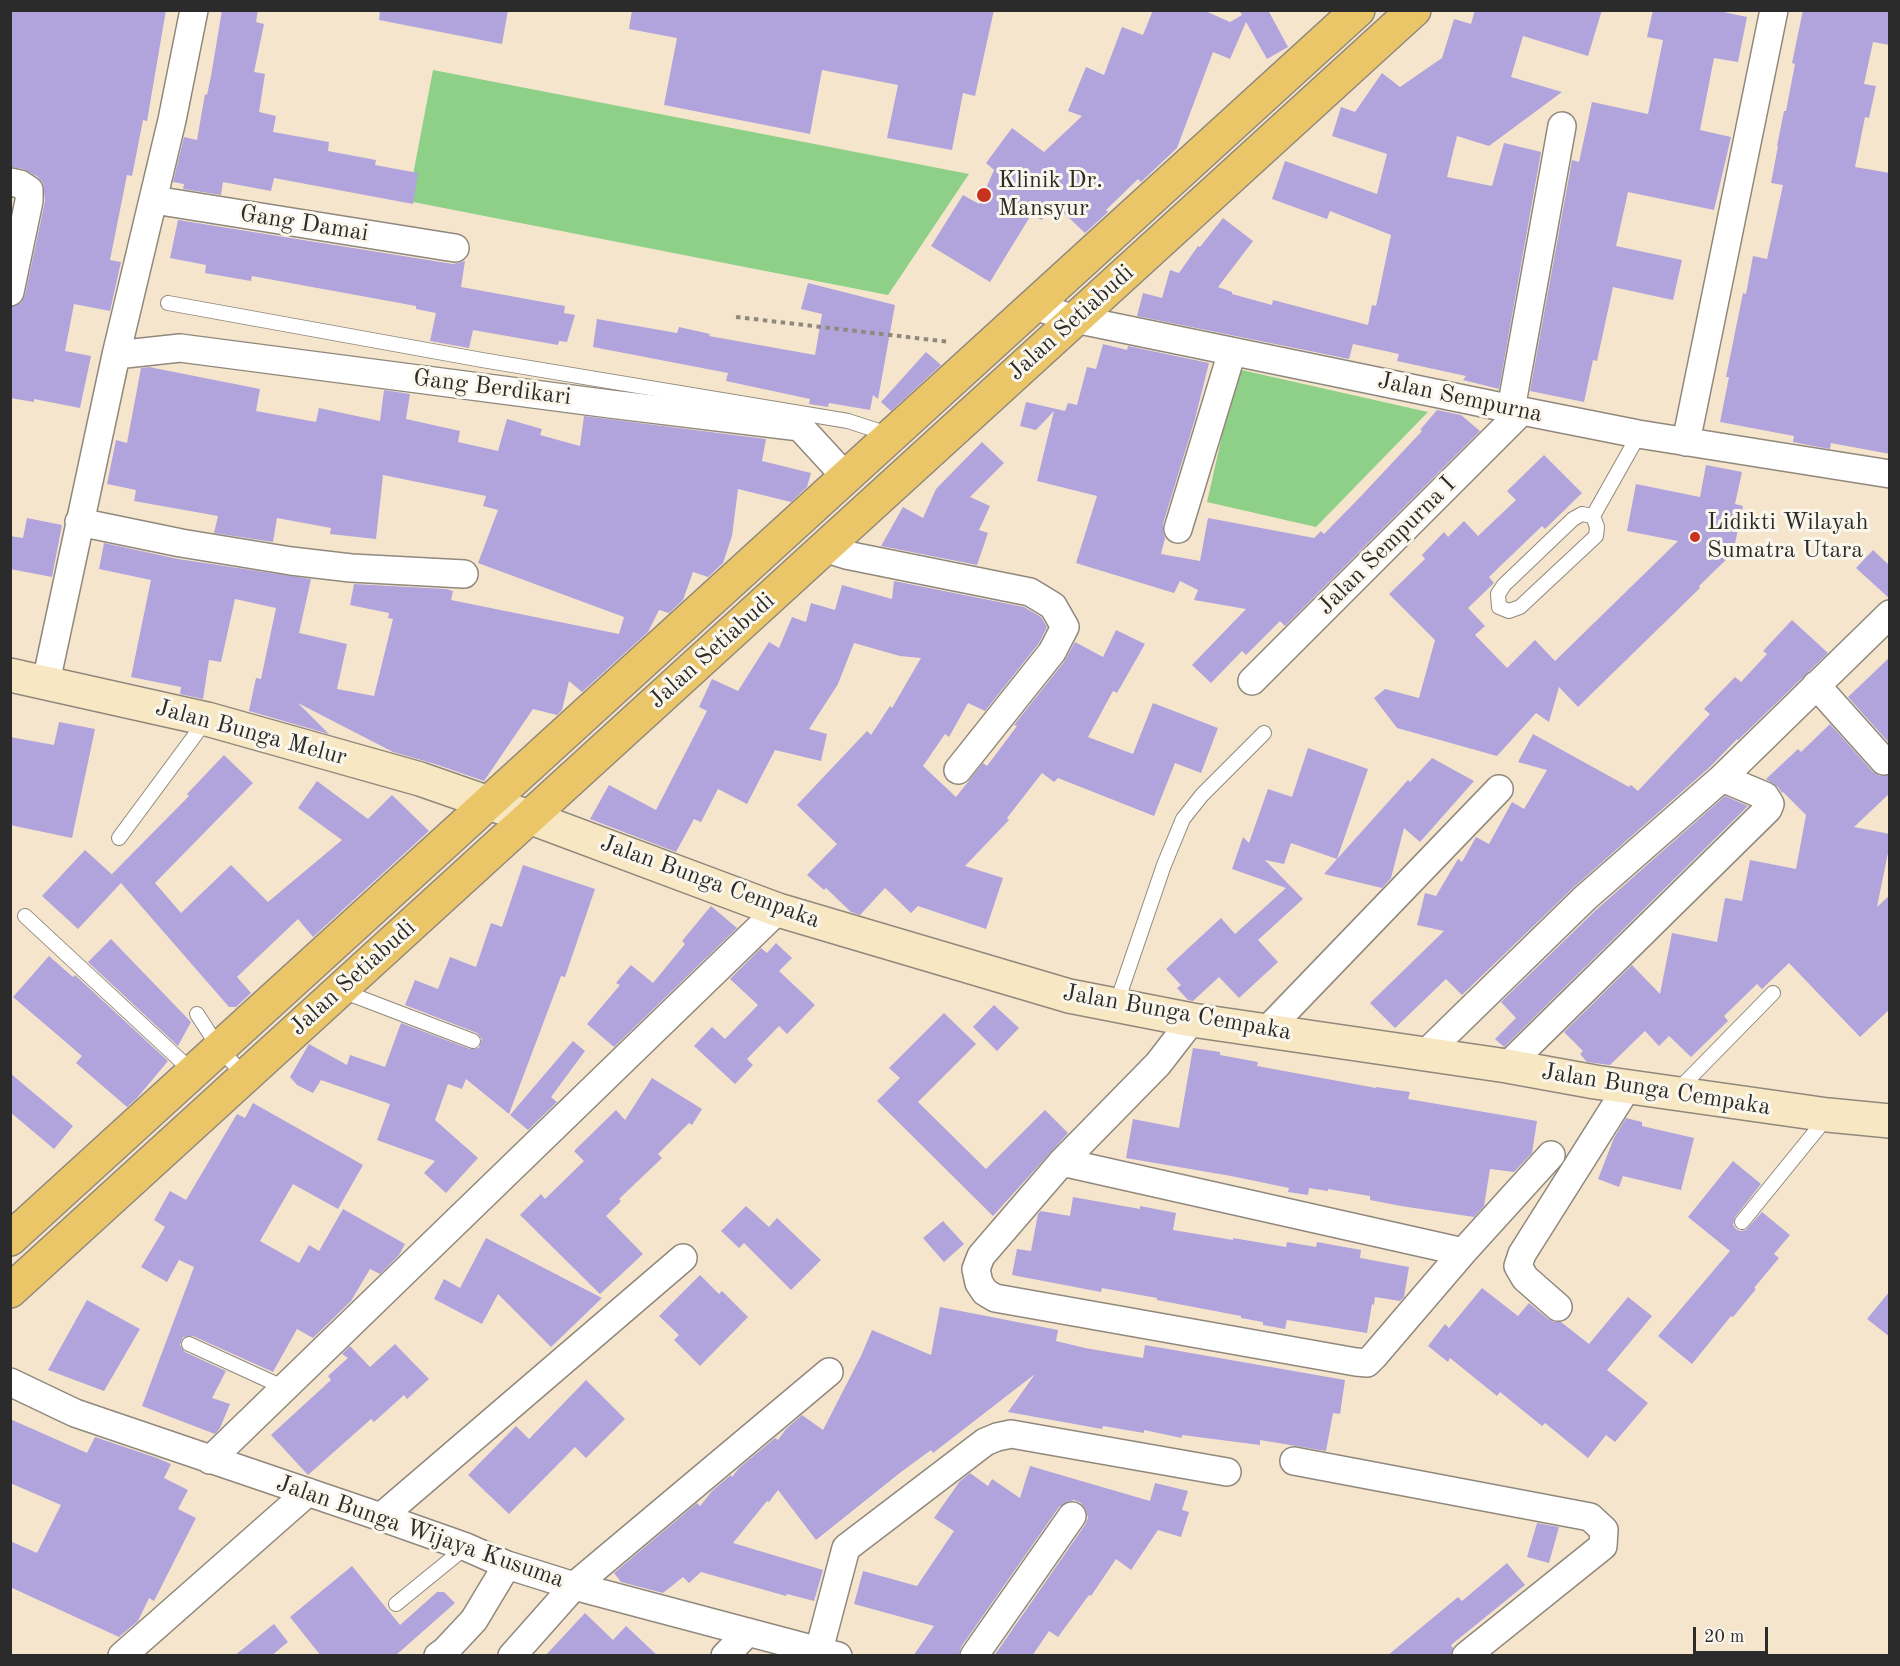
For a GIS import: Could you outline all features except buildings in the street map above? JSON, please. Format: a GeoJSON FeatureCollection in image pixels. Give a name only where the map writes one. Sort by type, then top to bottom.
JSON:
{"type":"FeatureCollection","features":[{"type":"Feature","properties":{"kind":"main road","name":"Jalan Setiabudi"},"geometry":{"type":"LineString","coordinates":[[11,1238],[1358,10]]}},
{"type":"Feature","properties":{"kind":"main road","name":"Jalan Setiabudi"},"geometry":{"type":"LineString","coordinates":[[10,1291],[1414,10]]}},
{"type":"Feature","properties":{"kind":"street"},"geometry":{"type":"LineString","coordinates":[[46,682],[79,522],[172,120],[194,10]]}},
{"type":"Feature","properties":{"kind":"street"},"geometry":{"type":"LineString","coordinates":[[1686,442],[1774,10]]}},
{"type":"Feature","properties":{"kind":"street"},"geometry":{"type":"LineString","coordinates":[[1516,410],[1562,126]]}},
{"type":"Feature","properties":{"kind":"street"},"geometry":{"type":"LineString","coordinates":[[10,182],[20,184],[29,190],[29,201],[10,292]]}},
{"type":"Feature","properties":{"kind":"street","name":"Gang Damai"},"geometry":{"type":"LineString","coordinates":[[153,200],[455,248]]}},
{"type":"Feature","properties":{"kind":"street","name":"Jalan Sempurna"},"geometry":{"type":"LineString","coordinates":[[1034,306],[1075,319],[1638,434],[1890,474]]}},
{"type":"Feature","properties":{"kind":"street","name":"Gang Berdikari"},"geometry":{"type":"LineString","coordinates":[[116,355],[180,348],[800,427],[846,477]]}},
{"type":"Feature","properties":{"kind":"street"},"geometry":{"type":"LineString","coordinates":[[1178,529],[1232,352]]}},
{"type":"Feature","properties":{"kind":"street","name":"Jalan Sempurna I"},"geometry":{"type":"LineString","coordinates":[[1252,681],[1516,410]]}},
{"type":"Feature","properties":{"kind":"street"},"geometry":{"type":"LineString","coordinates":[[79,522],[181,543],[291,561],[351,568],[464,574]]}},
{"type":"Feature","properties":{"kind":"street"},"geometry":{"type":"LineString","coordinates":[[824,548],[846,555],[1030,592],[1053,606],[1065,627],[1052,652],[958,770]]}},
{"type":"Feature","properties":{"kind":"street"},"geometry":{"type":"LineString","coordinates":[[1425,1054],[1585,898],[1722,778],[1890,614]]}},
{"type":"Feature","properties":{"kind":"street","name":"Jalan Bunga Melur"},"geometry":{"type":"LineString","coordinates":[[10,675],[207,719],[420,779],[488,803]]}},
{"type":"Feature","properties":{"kind":"street"},"geometry":{"type":"LineString","coordinates":[[1816,685],[1884,761]]}},
{"type":"Feature","properties":{"kind":"street"},"geometry":{"type":"LineString","coordinates":[[1507,1066],[1768,809],[1770,804],[1765,796],[1722,778]]}},
{"type":"Feature","properties":{"kind":"street"},"geometry":{"type":"LineString","coordinates":[[1267,1030],[1499,789]]}},
{"type":"Feature","properties":{"kind":"street","name":"Jalan Bunga Cempaka"},"geometry":{"type":"LineString","coordinates":[[488,803],[778,909],[1069,996],[1192,1020],[1507,1066],[1595,1082],[1828,1115],[1890,1121]]}},
{"type":"Feature","properties":{"kind":"street"},"geometry":{"type":"LineString","coordinates":[[210,1460],[778,909]]}},
{"type":"Feature","properties":{"kind":"street"},"geometry":{"type":"LineString","coordinates":[[1192,1020],[1158,1065],[1062,1162],[981,1256],[976,1269],[979,1283],[985,1292],[995,1298],[1367,1363],[1551,1155]]}},
{"type":"Feature","properties":{"kind":"street"},"geometry":{"type":"LineString","coordinates":[[1558,1307],[1525,1278],[1518,1266],[1522,1254],[1628,1086]]}},
{"type":"Feature","properties":{"kind":"street"},"geometry":{"type":"LineString","coordinates":[[1062,1162],[1463,1252]]}},
{"type":"Feature","properties":{"kind":"street"},"geometry":{"type":"LineString","coordinates":[[381,1516],[683,1258]]}},
{"type":"Feature","properties":{"kind":"street"},"geometry":{"type":"LineString","coordinates":[[512,1656],[574,1586],[829,1371]]}},
{"type":"Feature","properties":{"kind":"street","name":"Jalan Bunga Wijaya Kusuma"},"geometry":{"type":"LineString","coordinates":[[10,1382],[75,1413],[381,1516],[466,1547],[507,1565],[574,1586],[828,1653]]}},
{"type":"Feature","properties":{"kind":"street"},"geometry":{"type":"LineString","coordinates":[[828,1653],[846,1548],[976,1449],[997,1437],[1011,1434],[1227,1472]]}},
{"type":"Feature","properties":{"kind":"street"},"geometry":{"type":"LineString","coordinates":[[1294,1461],[1590,1517],[1604,1530],[1603,1546],[1466,1656]]}},
{"type":"Feature","properties":{"kind":"street"},"geometry":{"type":"LineString","coordinates":[[122,1656],[308,1492]]}},
{"type":"Feature","properties":{"kind":"street"},"geometry":{"type":"LineString","coordinates":[[974,1656],[1072,1516]]}},
{"type":"Feature","properties":{"kind":"street"},"geometry":{"type":"LineString","coordinates":[[438,1656],[474,1620],[507,1565]]}},
{"type":"Feature","properties":{"kind":"street"},"geometry":{"type":"LineString","coordinates":[[725,1656],[748,1632]]}},
{"type":"Feature","properties":{"kind":"lane"},"geometry":{"type":"LineString","coordinates":[[168,303],[482,360],[848,421],[892,435]]}},
{"type":"Feature","properties":{"kind":"lane"},"geometry":{"type":"LineString","coordinates":[[1593,516],[1634,446],[1638,434]]}},
{"type":"Feature","properties":{"kind":"lane"},"geometry":{"type":"LineString","coordinates":[[1582,514],[1593,516],[1597,527],[1596,536],[1520,607],[1509,611],[1499,607],[1498,594],[1503,585],[1573,519],[1582,514]]}},
{"type":"Feature","properties":{"kind":"lane"},"geometry":{"type":"LineString","coordinates":[[119,838],[207,719]]}},
{"type":"Feature","properties":{"kind":"lane"},"geometry":{"type":"LineString","coordinates":[[1116,1005],[1182,819],[1202,795],[1264,733]]}},
{"type":"Feature","properties":{"kind":"lane"},"geometry":{"type":"LineString","coordinates":[[25,916],[193,1072]]}},
{"type":"Feature","properties":{"kind":"lane"},"geometry":{"type":"LineString","coordinates":[[340,990],[473,1041]]}},
{"type":"Feature","properties":{"kind":"lane"},"geometry":{"type":"LineString","coordinates":[[1675,1093],[1773,993]]}},
{"type":"Feature","properties":{"kind":"lane"},"geometry":{"type":"LineString","coordinates":[[197,1014],[219,1048],[246,1076]]}},
{"type":"Feature","properties":{"kind":"lane"},"geometry":{"type":"LineString","coordinates":[[1742,1222],[1828,1115]]}},
{"type":"Feature","properties":{"kind":"lane"},"geometry":{"type":"LineString","coordinates":[[189,1344],[285,1388]]}},
{"type":"Feature","properties":{"kind":"lane"},"geometry":{"type":"LineString","coordinates":[[396,1604],[466,1547]]}},
{"type":"Feature","properties":{"kind":"path"},"geometry":{"type":"LineString","coordinates":[[736,317],[987,348]]}},
{"type":"Feature","properties":{"kind":"green space"},"geometry":{"type":"Polygon","coordinates":[[[433,70],[969,174],[888,295],[408,201],[433,70]]]}},
{"type":"Feature","properties":{"kind":"green space"},"geometry":{"type":"Polygon","coordinates":[[[1237,369],[1428,412],[1316,527],[1207,502],[1237,369]]]}},
{"type":"Feature","properties":{"kind":"place","name":"Klinik Dr. Mansyur"},"geometry":{"type":"Point","coordinates":[984,195]}},
{"type":"Feature","properties":{"kind":"place","name":"Lidikti Wilayah Sumatra Utara"},"geometry":{"type":"Point","coordinates":[1695,537]}}]}
